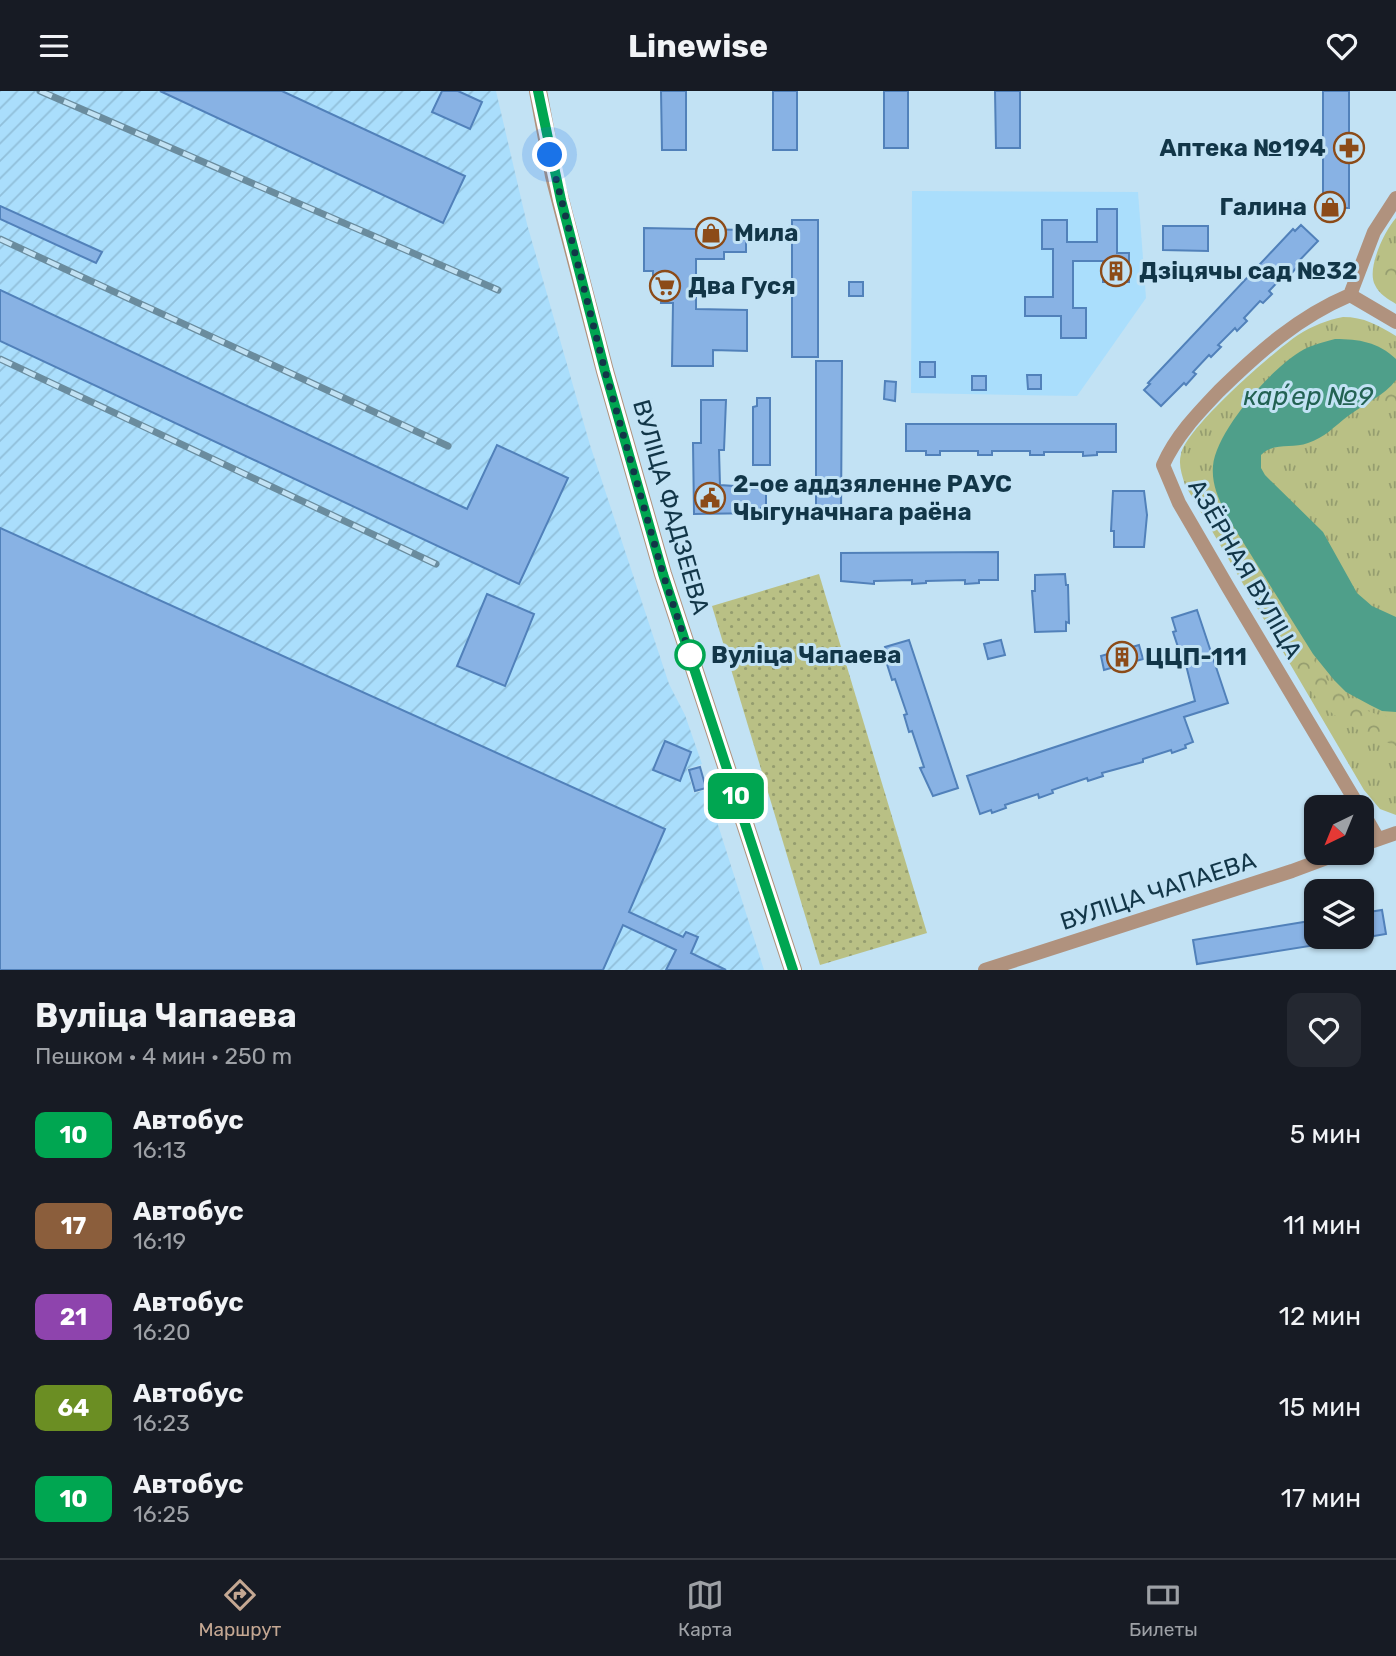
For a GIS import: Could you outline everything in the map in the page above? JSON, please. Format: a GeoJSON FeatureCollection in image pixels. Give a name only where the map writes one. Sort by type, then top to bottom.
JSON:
{"type":"FeatureCollection","features":[{"type":"Feature","properties":{"kind":"street","name":"ВУЛІЦА ФАДЗЕЕВА"},"geometry":{"type":"LineString","coordinates":[[538,91],[558,189],[605,371],[663,574],[793,970]]}},
{"type":"Feature","properties":{"kind":"street"},"geometry":{"type":"LineString","coordinates":[[1396,198],[1374,232],[1350,295],[1396,321]]}},
{"type":"Feature","properties":{"kind":"street","name":"АЗЁРНАЯ ВУЛІЦА"},"geometry":{"type":"LineString","coordinates":[[1350,295],[1304,318],[1259,352],[1182,432],[1163,465],[1179,503],[1352,795]]}},
{"type":"Feature","properties":{"kind":"street"},"geometry":{"type":"LineString","coordinates":[[1374,832],[1378,839]]}},
{"type":"Feature","properties":{"kind":"street"},"geometry":{"type":"LineString","coordinates":[[1374,840],[1396,833]]}},
{"type":"Feature","properties":{"kind":"street","name":"ВУЛІЦА ЧАПАЕВА"},"geometry":{"type":"LineString","coordinates":[[985,970],[1308,865]]}},
{"type":"Feature","properties":{"kind":"shaded area"},"geometry":{"type":"Polygon","coordinates":[[[0,91],[496,91],[527,224],[590,445],[669,684],[685,715],[702,764],[687,769],[694,793],[707,790],[764,970],[0,970],[0,91]]]}},
{"type":"Feature","properties":{"kind":"shaded area"},"geometry":{"type":"Polygon","coordinates":[[[912,191],[1138,192],[1146,298],[1077,396],[911,393],[912,191]]]}},
{"type":"Feature","properties":{"kind":"green space"},"geometry":{"type":"Polygon","coordinates":[[[1396,218],[1396,304],[1384,296],[1375,285],[1373,269],[1378,250],[1396,218]]]}},
{"type":"Feature","properties":{"kind":"green space"},"geometry":{"type":"Polygon","coordinates":[[[1392,252],[1396,255],[1396,299],[1386,291],[1379,276],[1382,257],[1392,252]]]}},
{"type":"Feature","properties":{"kind":"green space"},"geometry":{"type":"Polygon","coordinates":[[[1343,317],[1358,318],[1396,336],[1396,815],[1380,809],[1374,802],[1374,795],[1368,795],[1364,790],[1185,485],[1180,466],[1181,454],[1187,442],[1214,409],[1298,335],[1343,317]]]}},
{"type":"Feature","properties":{"kind":"green space"},"geometry":{"type":"Polygon","coordinates":[[[1396,387],[1396,410],[1381,411],[1378,408],[1379,401],[1396,387]]]}},
{"type":"Feature","properties":{"kind":"green space"},"geometry":{"type":"Polygon","coordinates":[[[819,574],[927,933],[820,965],[712,606],[819,574]]]}},
{"type":"Feature","properties":{"kind":"green space"},"geometry":{"type":"Polygon","coordinates":[[[1290,635],[1305,644],[1321,672],[1344,696],[1364,709],[1385,716],[1396,716],[1396,746],[1364,733],[1328,710],[1308,687],[1287,653],[1285,641],[1290,635]]]}},
{"type":"Feature","properties":{"kind":"water","name":"карʼер №9"},"geometry":{"type":"Polygon","coordinates":[[[1335,339],[1368,343],[1389,353],[1396,359],[1396,380],[1380,395],[1314,441],[1266,451],[1261,455],[1261,468],[1323,532],[1357,593],[1372,606],[1396,617],[1396,712],[1382,711],[1346,692],[1313,654],[1233,526],[1218,497],[1214,482],[1216,452],[1245,405],[1271,376],[1300,352],[1335,339]]]}},
{"type":"Feature","properties":{"kind":"building"},"geometry":{"type":"Polygon","coordinates":[[[160,91],[282,91],[465,176],[443,223],[160,91]]]}},
{"type":"Feature","properties":{"kind":"building"},"geometry":{"type":"Polygon","coordinates":[[[442,91],[458,91],[482,102],[470,129],[432,112],[442,91]]]}},
{"type":"Feature","properties":{"kind":"building"},"geometry":{"type":"Polygon","coordinates":[[[661,91],[686,91],[686,150],[662,150],[661,91]]]}},
{"type":"Feature","properties":{"kind":"building"},"geometry":{"type":"Polygon","coordinates":[[[773,91],[797,91],[797,150],[773,150],[773,91]]]}},
{"type":"Feature","properties":{"kind":"building"},"geometry":{"type":"Polygon","coordinates":[[[884,91],[908,91],[908,148],[884,148],[884,91]]]}},
{"type":"Feature","properties":{"kind":"building"},"geometry":{"type":"Polygon","coordinates":[[[995,91],[1020,91],[1020,148],[996,148],[995,91]]]}},
{"type":"Feature","properties":{"kind":"building"},"geometry":{"type":"Polygon","coordinates":[[[1323,91],[1349,91],[1349,208],[1323,208],[1323,91]]]}},
{"type":"Feature","properties":{"kind":"building"},"geometry":{"type":"Polygon","coordinates":[[[0,206],[102,252],[96,263],[0,219],[0,206]]]}},
{"type":"Feature","properties":{"kind":"building","name":"Дзіцячы сад №32"},"geometry":{"type":"Polygon","coordinates":[[[1097,209],[1117,209],[1117,253],[1129,253],[1129,282],[1103,282],[1103,261],[1073,261],[1073,308],[1086,308],[1086,338],[1061,338],[1061,316],[1025,316],[1025,297],[1053,297],[1053,249],[1042,249],[1042,220],[1067,220],[1067,242],[1097,242],[1097,209]]]}},
{"type":"Feature","properties":{"kind":"building"},"geometry":{"type":"Polygon","coordinates":[[[792,220],[818,220],[818,357],[792,357],[792,220]]]}},
{"type":"Feature","properties":{"kind":"building"},"geometry":{"type":"Polygon","coordinates":[[[1301,225],[1318,241],[1296,264],[1298,266],[1289,276],[1286,273],[1269,291],[1272,294],[1263,303],[1260,301],[1244,318],[1247,321],[1237,331],[1235,328],[1218,345],[1221,347],[1193,372],[1196,374],[1186,385],[1184,383],[1161,406],[1144,390],[1150,384],[1148,383],[1293,229],[1295,231],[1301,225]]]}},
{"type":"Feature","properties":{"kind":"building"},"geometry":{"type":"Polygon","coordinates":[[[1163,226],[1208,226],[1208,251],[1163,250],[1163,226]]]}},
{"type":"Feature","properties":{"kind":"building"},"geometry":{"type":"Polygon","coordinates":[[[644,228],[746,230],[746,252],[724,252],[724,259],[696,259],[696,309],[747,310],[747,351],[713,350],[713,366],[672,366],[673,303],[661,303],[662,285],[653,285],[653,271],[644,271],[644,228]]]}},
{"type":"Feature","properties":{"kind":"building"},"geometry":{"type":"Polygon","coordinates":[[[849,282],[863,282],[863,296],[849,296],[849,282]]]}},
{"type":"Feature","properties":{"kind":"building"},"geometry":{"type":"Polygon","coordinates":[[[0,290],[467,509],[497,445],[568,478],[519,584],[0,341],[0,290]]]}},
{"type":"Feature","properties":{"kind":"building"},"geometry":{"type":"Polygon","coordinates":[[[816,361],[842,361],[841,516],[816,516],[816,361]]]}},
{"type":"Feature","properties":{"kind":"building"},"geometry":{"type":"Polygon","coordinates":[[[920,362],[935,362],[935,377],[920,377],[920,362]]]}},
{"type":"Feature","properties":{"kind":"building"},"geometry":{"type":"Polygon","coordinates":[[[1027,375],[1041,375],[1041,389],[1028,389],[1027,375]]]}},
{"type":"Feature","properties":{"kind":"building"},"geometry":{"type":"Polygon","coordinates":[[[972,376],[986,376],[986,390],[972,390],[972,376]]]}},
{"type":"Feature","properties":{"kind":"building"},"geometry":{"type":"Polygon","coordinates":[[[885,381],[896,382],[895,401],[884,399],[885,381]]]}},
{"type":"Feature","properties":{"kind":"building"},"geometry":{"type":"Polygon","coordinates":[[[757,398],[770,398],[770,465],[753,465],[753,407],[757,406],[757,398]]]}},
{"type":"Feature","properties":{"kind":"building"},"geometry":{"type":"Polygon","coordinates":[[[701,400],[726,400],[724,450],[719,450],[720,485],[734,486],[734,489],[766,488],[766,508],[761,508],[761,513],[694,514],[693,443],[701,443],[701,400]]]}},
{"type":"Feature","properties":{"kind":"building"},"geometry":{"type":"Polygon","coordinates":[[[906,424],[1116,424],[1116,452],[1097,452],[1097,455],[1083,456],[1083,452],[1044,452],[1044,455],[1030,455],[1030,451],[992,451],[992,455],[978,455],[978,451],[940,451],[940,455],[926,455],[926,451],[906,451],[906,424]]]}},
{"type":"Feature","properties":{"kind":"building"},"geometry":{"type":"Polygon","coordinates":[[[1113,491],[1144,491],[1147,515],[1144,547],[1114,547],[1114,531],[1111,531],[1113,491]]]}},
{"type":"Feature","properties":{"kind":"building"},"geometry":{"type":"Polygon","coordinates":[[[0,528],[665,829],[629,912],[683,937],[686,932],[698,937],[691,953],[726,970],[666,970],[676,950],[623,925],[603,970],[0,970],[0,528]]]}},
{"type":"Feature","properties":{"kind":"building"},"geometry":{"type":"Polygon","coordinates":[[[998,552],[998,580],[979,580],[979,583],[965,584],[965,580],[912,584],[912,580],[874,581],[874,584],[841,581],[841,553],[998,552]]]}},
{"type":"Feature","properties":{"kind":"building"},"geometry":{"type":"Polygon","coordinates":[[[1065,574],[1069,623],[1066,622],[1066,631],[1035,632],[1032,591],[1035,591],[1035,575],[1065,574]]]}},
{"type":"Feature","properties":{"kind":"building"},"geometry":{"type":"Polygon","coordinates":[[[487,594],[534,614],[505,686],[457,666],[487,594]]]}},
{"type":"Feature","properties":{"kind":"building"},"geometry":{"type":"Polygon","coordinates":[[[1197,610],[1228,703],[1184,717],[1193,742],[1185,745],[1186,748],[1143,759],[1143,762],[1102,773],[1103,776],[1088,781],[1087,778],[1052,790],[1053,793],[1039,798],[1038,794],[1005,805],[1006,808],[992,813],[991,810],[980,814],[967,776],[1195,701],[1182,649],[1179,650],[1173,632],[1176,631],[1172,618],[1197,610]]]}},
{"type":"Feature","properties":{"kind":"building"},"geometry":{"type":"Polygon","coordinates":[[[909,640],[958,788],[933,796],[920,768],[924,767],[912,731],[909,732],[904,715],[907,714],[895,679],[892,680],[886,661],[889,660],[885,647],[909,640]]]}},
{"type":"Feature","properties":{"kind":"building"},"geometry":{"type":"Polygon","coordinates":[[[1001,640],[1005,655],[988,659],[984,644],[1001,640]]]}},
{"type":"Feature","properties":{"kind":"building","name":"ЦЦП-111"},"geometry":{"type":"Polygon","coordinates":[[[1139,645],[1143,659],[1104,670],[1101,656],[1139,645]]]}},
{"type":"Feature","properties":{"kind":"building"},"geometry":{"type":"Polygon","coordinates":[[[665,741],[691,752],[680,781],[653,770],[665,741]]]}},
{"type":"Feature","properties":{"kind":"building"},"geometry":{"type":"Polygon","coordinates":[[[700,767],[706,788],[695,791],[689,770],[700,767]]]}},
{"type":"Feature","properties":{"kind":"building"},"geometry":{"type":"Polygon","coordinates":[[[1382,910],[1386,934],[1374,936],[1374,911],[1382,910]]]}},
{"type":"Feature","properties":{"kind":"building"},"geometry":{"type":"Polygon","coordinates":[[[1304,922],[1304,947],[1197,964],[1193,940],[1304,922]]]}},
{"type":"Feature","properties":{"kind":"railway"},"geometry":{"type":"LineString","coordinates":[[40,91],[498,290]]}},
{"type":"Feature","properties":{"kind":"railway"},"geometry":{"type":"LineString","coordinates":[[0,239],[448,446]]}},
{"type":"Feature","properties":{"kind":"railway"},"geometry":{"type":"LineString","coordinates":[[0,359],[436,564]]}},
{"type":"Feature","properties":{"kind":"bus line","name":"10"},"geometry":{"type":"LineString","coordinates":[[538,91],[554,176],[605,371],[663,574],[793,970]]}},
{"type":"Feature","properties":{"kind":"place","name":"Аптека №194"},"geometry":{"type":"Point","coordinates":[1349,148]}},
{"type":"Feature","properties":{"kind":"place","name":"Галина"},"geometry":{"type":"Point","coordinates":[1330,207]}},
{"type":"Feature","properties":{"kind":"place","name":"Мила"},"geometry":{"type":"Point","coordinates":[711,233]}},
{"type":"Feature","properties":{"kind":"place","name":"Дзіцячы сад №32"},"geometry":{"type":"Point","coordinates":[1116,271]}},
{"type":"Feature","properties":{"kind":"place","name":"Два Гуся"},"geometry":{"type":"Point","coordinates":[665,286]}},
{"type":"Feature","properties":{"kind":"place","name":"2-ое аддзяленне РАУС Чыгуначнага раёна"},"geometry":{"type":"Point","coordinates":[710,498]}},
{"type":"Feature","properties":{"kind":"place","name":"Вуліца Чапаева"},"geometry":{"type":"Point","coordinates":[690,655]}},
{"type":"Feature","properties":{"kind":"place","name":"ЦЦП-111"},"geometry":{"type":"Point","coordinates":[1122,657]}},
{"type":"Feature","properties":{"kind":"route"},"geometry":{"type":"LineString","coordinates":[[550,155],[605,371],[663,574],[690,655]]}}]}
